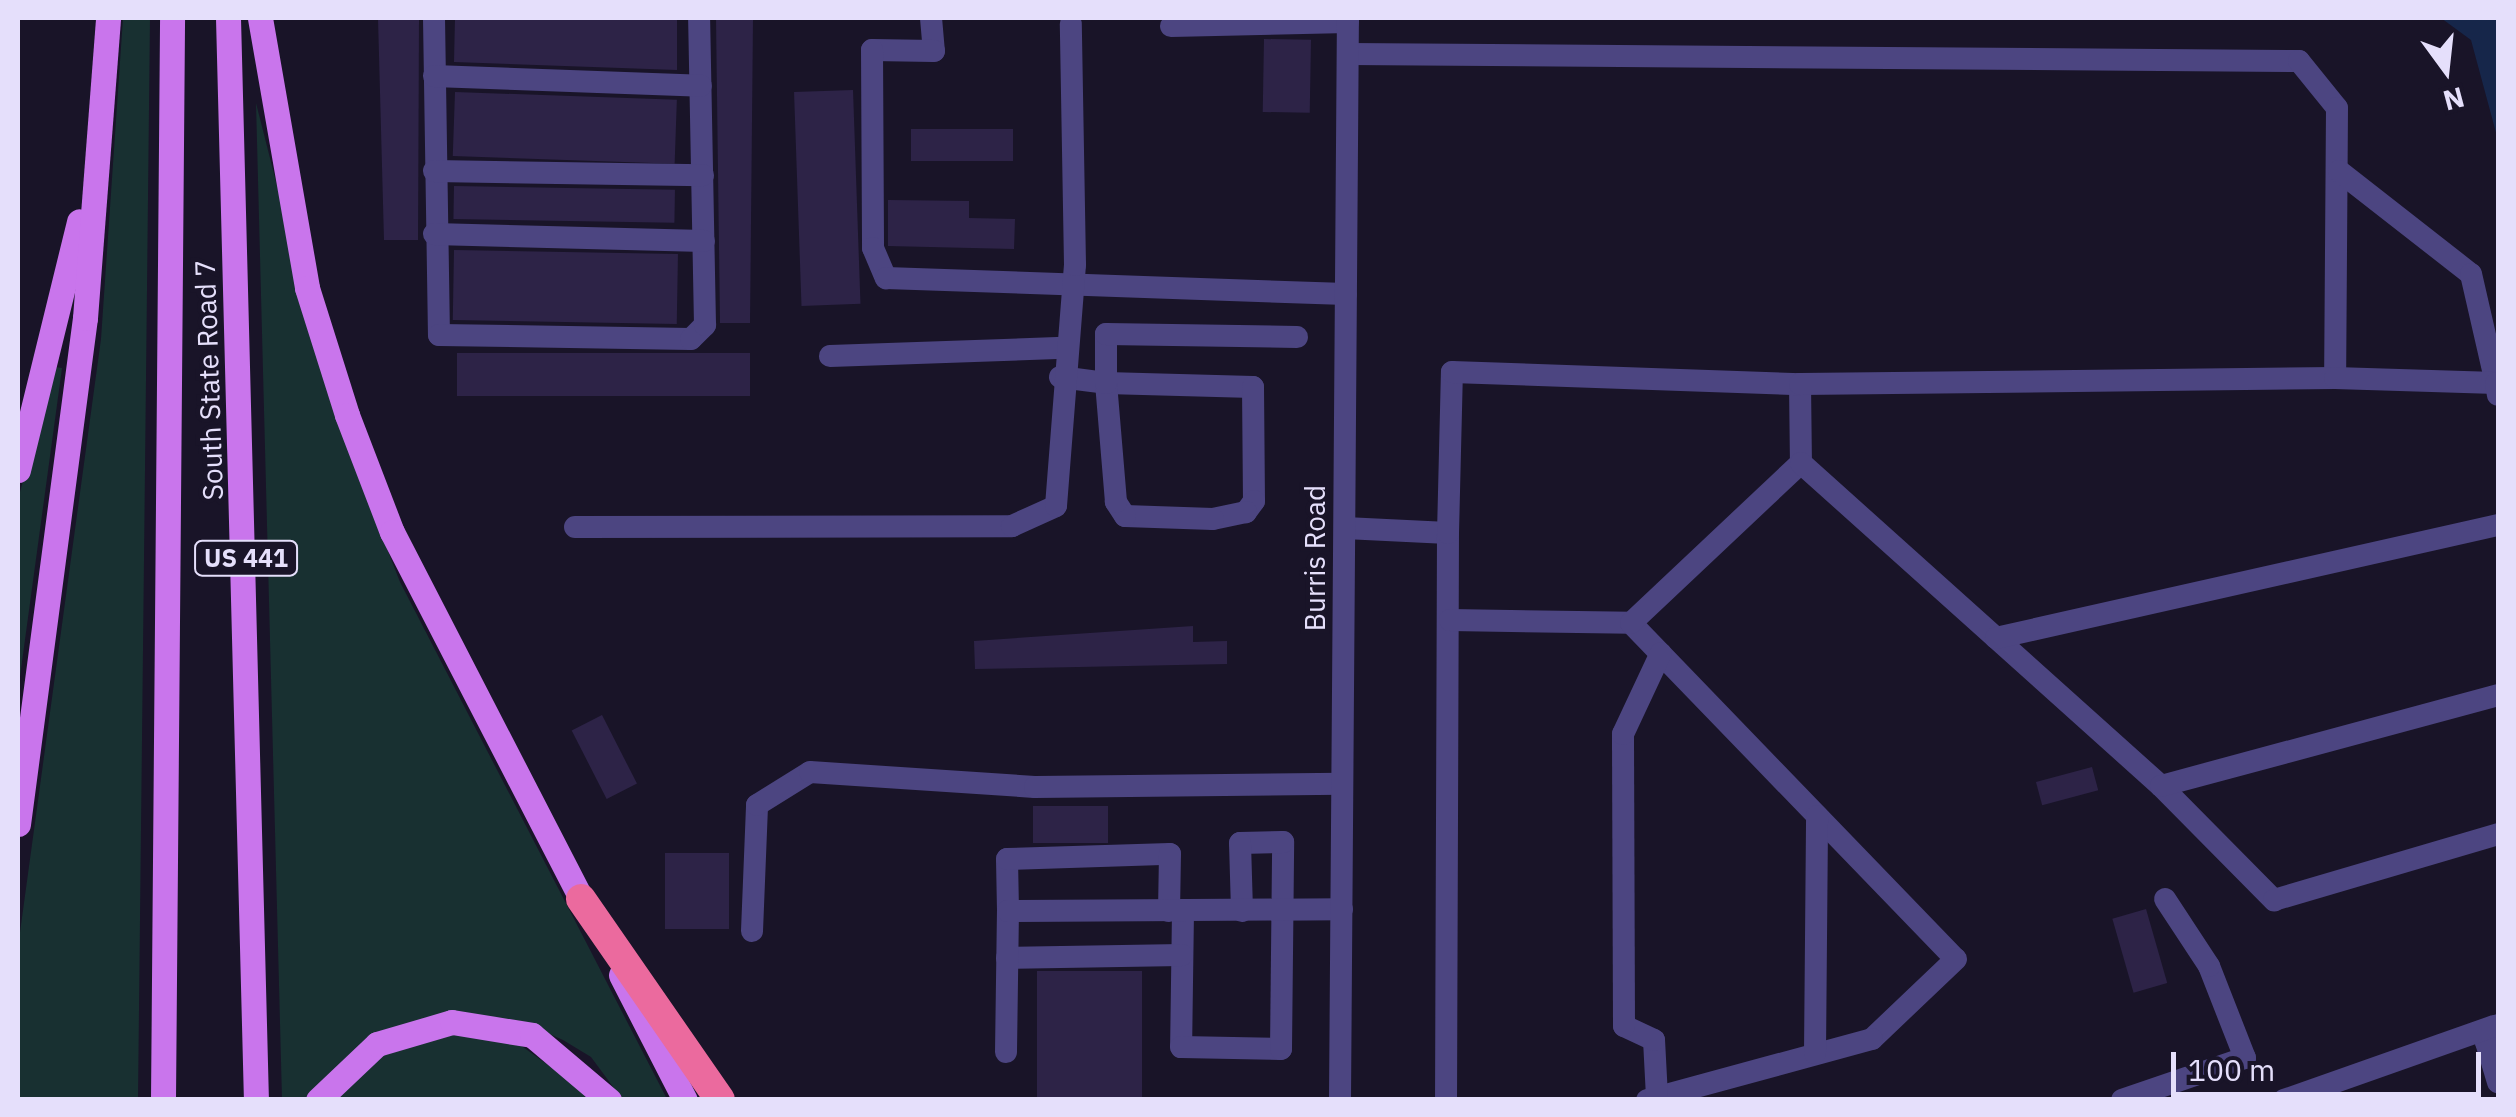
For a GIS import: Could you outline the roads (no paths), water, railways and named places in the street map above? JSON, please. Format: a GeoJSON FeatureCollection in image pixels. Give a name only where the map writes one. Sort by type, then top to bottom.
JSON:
{"type":"FeatureCollection","features":[{"type":"Feature","properties":{"kind":"highway"},"geometry":{"type":"LineString","coordinates":[[582,899],[720,1100]]}},
{"type":"Feature","properties":{"kind":"main road"},"geometry":{"type":"LineString","coordinates":[[18,824],[100,128],[108,18]]}},
{"type":"Feature","properties":{"kind":"main road","name":"South State Road 7"},"geometry":{"type":"LineString","coordinates":[[163,1100],[172,18]]}},
{"type":"Feature","properties":{"kind":"main road","name":"South State Road 7"},"geometry":{"type":"LineString","coordinates":[[228,18],[256,1100]]}},
{"type":"Feature","properties":{"kind":"main road"},"geometry":{"type":"LineString","coordinates":[[260,18],[307,288],[347,415],[392,532],[685,1100]]}},
{"type":"Feature","properties":{"kind":"main road"},"geometry":{"type":"LineString","coordinates":[[18,470],[100,128]]}},
{"type":"Feature","properties":{"kind":"main road"},"geometry":{"type":"LineString","coordinates":[[318,1100],[378,1044],[452,1022],[532,1034],[609,1100]]}},
{"type":"Feature","properties":{"kind":"street"},"geometry":{"type":"LineString","coordinates":[[434,18],[434,327],[448,337],[691,339],[705,325],[700,18]]}},
{"type":"Feature","properties":{"kind":"street"},"geometry":{"type":"LineString","coordinates":[[931,18],[934,51],[872,50],[873,248],[886,278],[1346,294]]}},
{"type":"Feature","properties":{"kind":"street"},"geometry":{"type":"LineString","coordinates":[[1171,26],[1348,20]]}},
{"type":"Feature","properties":{"kind":"street","name":"Burris Road"},"geometry":{"type":"LineString","coordinates":[[1340,1100],[1348,20]]}},
{"type":"Feature","properties":{"kind":"street"},"geometry":{"type":"LineString","coordinates":[[575,527],[1012,526],[1056,506],[1060,378],[1071,282],[1071,24]]}},
{"type":"Feature","properties":{"kind":"street"},"geometry":{"type":"LineString","coordinates":[[1348,54],[2299,61],[2338,108],[2336,378]]}},
{"type":"Feature","properties":{"kind":"street"},"geometry":{"type":"LineString","coordinates":[[434,76],[701,86]]}},
{"type":"Feature","properties":{"kind":"street"},"geometry":{"type":"LineString","coordinates":[[1446,1100],[1452,372],[1800,384],[2336,378],[2498,389],[2471,274],[2340,170]]}},
{"type":"Feature","properties":{"kind":"street"},"geometry":{"type":"LineString","coordinates":[[434,171],[702,175]]}},
{"type":"Feature","properties":{"kind":"street"},"geometry":{"type":"LineString","coordinates":[[434,234],[704,242]]}},
{"type":"Feature","properties":{"kind":"street"},"geometry":{"type":"LineString","coordinates":[[1060,378],[1106,383],[1254,387],[1254,500],[1246,512],[1125,516],[1116,502],[1106,383],[1106,334],[1297,337]]}},
{"type":"Feature","properties":{"kind":"street"},"geometry":{"type":"LineString","coordinates":[[830,356],[1064,348]]}},
{"type":"Feature","properties":{"kind":"street"},"geometry":{"type":"LineString","coordinates":[[1800,384],[1801,463],[2161,786],[2274,900],[2498,834]]}},
{"type":"Feature","properties":{"kind":"street"},"geometry":{"type":"LineString","coordinates":[[1631,622],[1801,463]]}},
{"type":"Feature","properties":{"kind":"street"},"geometry":{"type":"LineString","coordinates":[[1996,638],[2498,526]]}},
{"type":"Feature","properties":{"kind":"street"},"geometry":{"type":"LineString","coordinates":[[1345,528],[1448,533]]}},
{"type":"Feature","properties":{"kind":"street"},"geometry":{"type":"LineString","coordinates":[[1450,620],[1631,622],[1662,652],[1956,959],[1872,1039],[1652,1098],[1654,1040],[1624,1026],[1623,734],[1662,652]]}},
{"type":"Feature","properties":{"kind":"street"},"geometry":{"type":"LineString","coordinates":[[2161,786],[2498,694]]}},
{"type":"Feature","properties":{"kind":"street"},"geometry":{"type":"LineString","coordinates":[[752,931],[757,806],[810,772],[1035,786],[1342,784]]}},
{"type":"Feature","properties":{"kind":"street"},"geometry":{"type":"LineString","coordinates":[[1816,1053],[1817,816]]}},
{"type":"Feature","properties":{"kind":"street"},"geometry":{"type":"LineString","coordinates":[[1006,1052],[1007,858],[1170,854],[1182,955],[1181,1047],[1280,1048],[1283,842],[1240,843],[1242,911]]}},
{"type":"Feature","properties":{"kind":"street"},"geometry":{"type":"LineString","coordinates":[[2122,1100],[2239,1067],[2246,1058],[2209,966],[2165,899]]}},
{"type":"Feature","properties":{"kind":"street"},"geometry":{"type":"LineString","coordinates":[[1008,911],[1342,910]]}},
{"type":"Feature","properties":{"kind":"street"},"geometry":{"type":"LineString","coordinates":[[1007,958],[1182,955]]}},
{"type":"Feature","properties":{"kind":"street"},"geometry":{"type":"LineString","coordinates":[[2496,1026],[2486,1042],[2498,1082]]}},
{"type":"Feature","properties":{"kind":"street"},"geometry":{"type":"LineString","coordinates":[[2284,1100],[2496,1026]]}},
{"type":"Feature","properties":{"kind":"water"},"geometry":{"type":"Polygon","coordinates":[[[2441,18],[2498,18],[2498,140],[2471,40],[2441,18]]]}}]}
